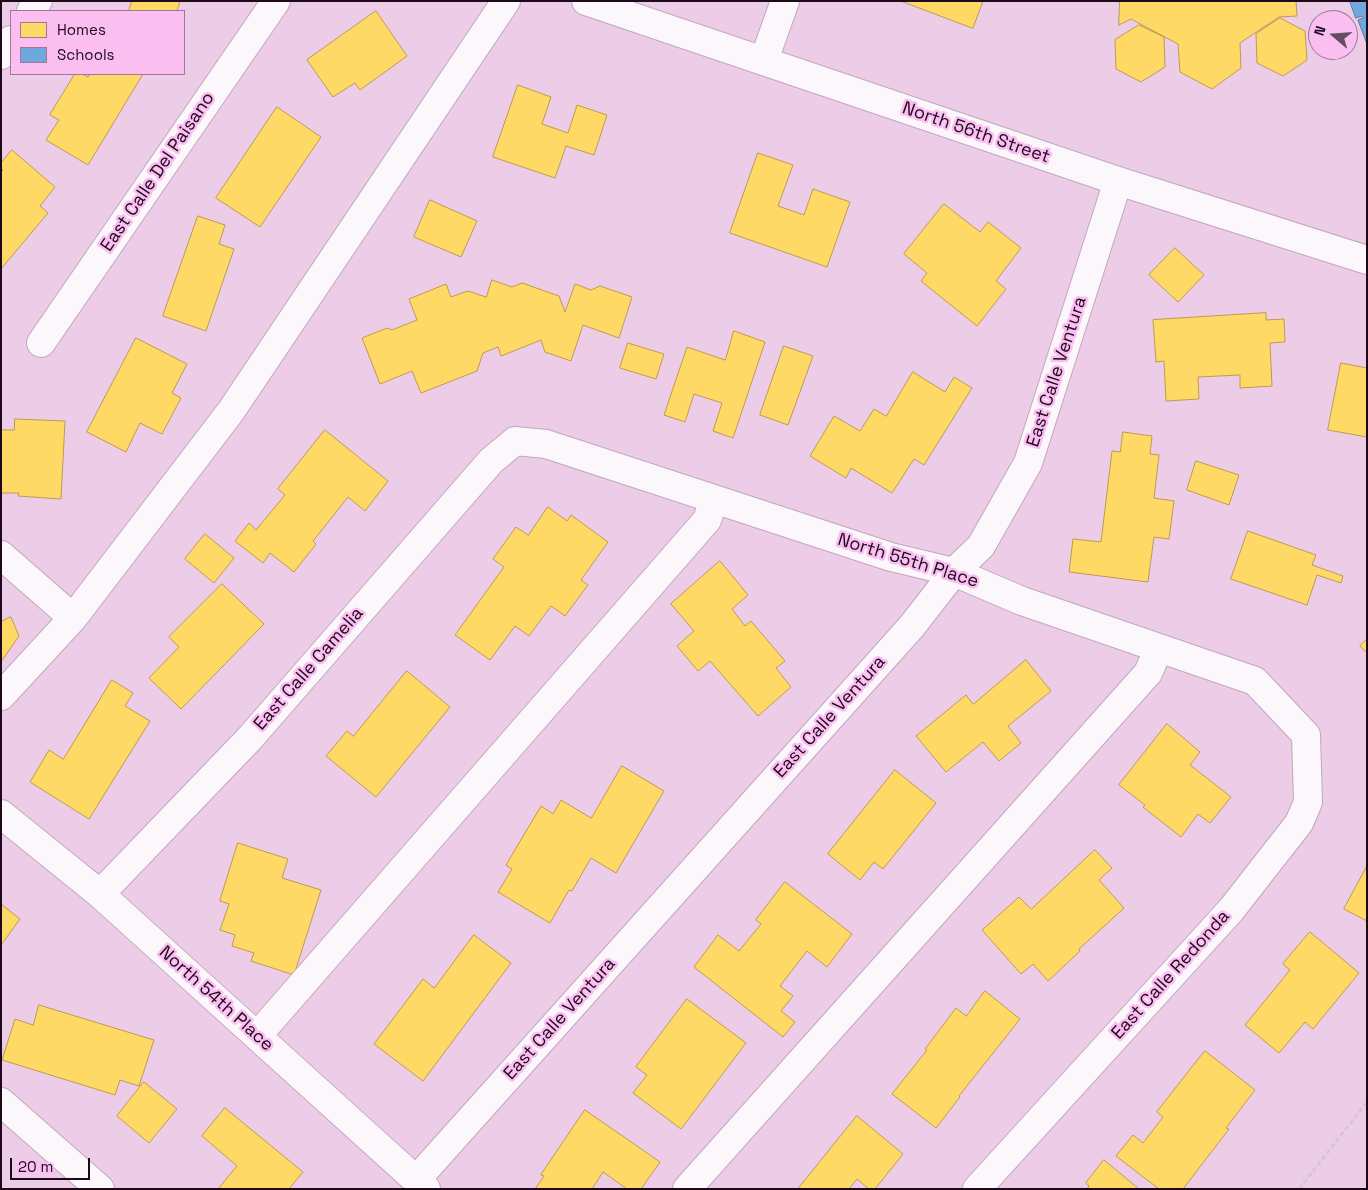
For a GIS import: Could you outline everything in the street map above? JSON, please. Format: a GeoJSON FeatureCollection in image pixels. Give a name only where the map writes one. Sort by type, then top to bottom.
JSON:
{"type":"FeatureCollection","features":[{"type":"Feature","properties":{"kind":"street","name":"East Calle Del Paisano"},"geometry":{"type":"LineString","coordinates":[[41,343],[276,1]]}},
{"type":"Feature","properties":{"kind":"street"},"geometry":{"type":"LineString","coordinates":[[1,696],[73,618],[231,411],[506,1]]}},
{"type":"Feature","properties":{"kind":"street","name":"North 56th Street"},"geometry":{"type":"LineString","coordinates":[[586,1],[1118,181],[1367,260]]}},
{"type":"Feature","properties":{"kind":"street"},"geometry":{"type":"LineString","coordinates":[[764,60],[785,1]]}},
{"type":"Feature","properties":{"kind":"street"},"geometry":{"type":"LineString","coordinates":[[1,55],[10,42]]}},
{"type":"Feature","properties":{"kind":"street","name":"East Calle Ventura"},"geometry":{"type":"LineString","coordinates":[[421,1184],[905,633],[954,572],[981,546],[1028,463],[1118,181]]}},
{"type":"Feature","properties":{"kind":"street","name":"North 55th Place"},"geometry":{"type":"LineString","coordinates":[[515,440],[546,444],[891,557],[954,572],[1022,601],[1255,681],[1306,735]]}},
{"type":"Feature","properties":{"kind":"street","name":"East Calle Camelia"},"geometry":{"type":"LineString","coordinates":[[100,894],[250,738],[491,461],[515,440]]}},
{"type":"Feature","properties":{"kind":"street"},"geometry":{"type":"LineString","coordinates":[[257,1036],[707,520],[714,499]]}},
{"type":"Feature","properties":{"kind":"street"},"geometry":{"type":"LineString","coordinates":[[1,555],[73,618]]}},
{"type":"Feature","properties":{"kind":"street"},"geometry":{"type":"LineString","coordinates":[[687,1189],[1148,673],[1159,648]]}},
{"type":"Feature","properties":{"kind":"street","name":"East Calle Redonda"},"geometry":{"type":"LineString","coordinates":[[978,1189],[1231,910],[1300,823],[1308,802],[1306,735]]}},
{"type":"Feature","properties":{"kind":"street","name":"North 54th Place"},"geometry":{"type":"LineString","coordinates":[[1,814],[100,894],[421,1184]]}},
{"type":"Feature","properties":{"kind":"street"},"geometry":{"type":"LineString","coordinates":[[1,1102],[100,1189]]}},
{"type":"Feature","properties":{"kind":"path"},"geometry":{"type":"LineString","coordinates":[[1299,1189],[1367,1102]]}},
{"type":"Feature","properties":{"kind":"building: Homes"},"geometry":{"type":"Polygon","coordinates":[[[132,1],[180,1],[177,10],[129,10],[132,1]]]}},
{"type":"Feature","properties":{"kind":"building: Homes"},"geometry":{"type":"Polygon","coordinates":[[[901,1],[983,1],[973,28],[901,1]]]}},
{"type":"Feature","properties":{"kind":"building: Homes"},"geometry":{"type":"Polygon","coordinates":[[[1120,1],[1296,1],[1297,16],[1279,17],[1240,43],[1241,68],[1212,89],[1180,72],[1178,44],[1131,19],[1119,25],[1120,1]]]}},
{"type":"Feature","properties":{"kind":"building: Homes"},"geometry":{"type":"Polygon","coordinates":[[[376,11],[407,56],[360,90],[355,83],[333,97],[307,60],[376,11]]]}},
{"type":"Feature","properties":{"kind":"building: Homes"},"geometry":{"type":"Polygon","coordinates":[[[1280,18],[1305,31],[1307,60],[1283,76],[1257,63],[1256,34],[1280,18]]]}},
{"type":"Feature","properties":{"kind":"building: Homes"},"geometry":{"type":"Polygon","coordinates":[[[1139,25],[1164,37],[1165,67],[1141,82],[1116,69],[1115,40],[1139,25]]]}},
{"type":"Feature","properties":{"kind":"building: Homes"},"geometry":{"type":"Polygon","coordinates":[[[74,75],[88,77],[89,75],[142,75],[88,165],[46,140],[59,120],[50,115],[74,75]]]}},
{"type":"Feature","properties":{"kind":"building: Homes"},"geometry":{"type":"Polygon","coordinates":[[[518,85],[551,97],[542,124],[568,133],[577,105],[607,115],[594,155],[566,146],[555,178],[493,157],[518,85]]]}},
{"type":"Feature","properties":{"kind":"building: Homes"},"geometry":{"type":"Polygon","coordinates":[[[277,107],[321,137],[260,227],[216,198],[277,107]]]}},
{"type":"Feature","properties":{"kind":"building: Homes"},"geometry":{"type":"Polygon","coordinates":[[[12,150],[55,187],[40,206],[48,213],[1,269],[1,172],[3,170],[1,163],[12,150]]]}},
{"type":"Feature","properties":{"kind":"building: Homes"},"geometry":{"type":"Polygon","coordinates":[[[758,153],[793,165],[778,206],[804,215],[813,189],[850,202],[827,267],[730,233],[758,153]]]}},
{"type":"Feature","properties":{"kind":"building: Homes"},"geometry":{"type":"Polygon","coordinates":[[[430,200],[477,221],[461,257],[414,237],[430,200]]]}},
{"type":"Feature","properties":{"kind":"building: Homes"},"geometry":{"type":"Polygon","coordinates":[[[944,204],[980,232],[988,222],[1021,248],[996,281],[1006,289],[977,326],[921,281],[927,273],[904,254],[944,204]]]}},
{"type":"Feature","properties":{"kind":"building: Homes"},"geometry":{"type":"Polygon","coordinates":[[[198,216],[225,225],[219,244],[234,249],[206,331],[163,316],[198,216]]]}},
{"type":"Feature","properties":{"kind":"building: Homes"},"geometry":{"type":"Polygon","coordinates":[[[1175,248],[1204,275],[1178,302],[1149,275],[1175,248]]]}},
{"type":"Feature","properties":{"kind":"building: Homes"},"geometry":{"type":"Polygon","coordinates":[[[492,280],[512,287],[522,283],[559,296],[565,312],[575,284],[591,290],[600,286],[632,297],[619,338],[583,325],[571,361],[545,352],[541,340],[501,356],[498,347],[483,353],[477,371],[421,393],[412,371],[380,384],[362,338],[387,328],[392,330],[417,320],[409,299],[446,284],[451,297],[468,291],[486,297],[492,280]]]}},
{"type":"Feature","properties":{"kind":"building: Homes"},"geometry":{"type":"Polygon","coordinates":[[[1266,313],[1266,320],[1284,319],[1285,342],[1270,343],[1272,386],[1240,388],[1240,375],[1198,377],[1199,399],[1166,401],[1164,361],[1156,362],[1153,320],[1266,313]]]}},
{"type":"Feature","properties":{"kind":"building: Homes"},"geometry":{"type":"Polygon","coordinates":[[[734,331],[765,342],[733,438],[713,431],[722,403],[694,394],[685,422],[664,415],[687,347],[725,360],[734,331]]]}},
{"type":"Feature","properties":{"kind":"building: Homes"},"geometry":{"type":"Polygon","coordinates":[[[136,338],[187,364],[172,393],[181,398],[162,434],[140,423],[126,452],[87,432],[136,338]]]}},
{"type":"Feature","properties":{"kind":"building: Homes"},"geometry":{"type":"Polygon","coordinates":[[[628,343],[664,354],[656,379],[620,368],[628,343]]]}},
{"type":"Feature","properties":{"kind":"building: Homes"},"geometry":{"type":"Polygon","coordinates":[[[784,346],[813,356],[788,425],[760,415],[784,346]]]}},
{"type":"Feature","properties":{"kind":"building: Homes"},"geometry":{"type":"Polygon","coordinates":[[[1341,363],[1367,368],[1367,437],[1328,430],[1341,363]]]}},
{"type":"Feature","properties":{"kind":"building: Homes"},"geometry":{"type":"Polygon","coordinates":[[[913,372],[945,392],[954,377],[972,388],[924,465],[914,459],[892,493],[851,468],[846,478],[810,456],[834,416],[860,431],[874,409],[886,416],[913,372]]]}},
{"type":"Feature","properties":{"kind":"building: Homes"},"geometry":{"type":"Polygon","coordinates":[[[15,419],[65,421],[61,499],[18,496],[19,493],[1,493],[1,430],[14,430],[15,419]]]}},
{"type":"Feature","properties":{"kind":"building: Homes"},"geometry":{"type":"Polygon","coordinates":[[[325,430],[388,481],[365,511],[348,497],[313,541],[316,544],[294,572],[270,553],[263,563],[235,541],[249,523],[256,530],[285,495],[278,489],[325,430]]]}},
{"type":"Feature","properties":{"kind":"building: Homes"},"geometry":{"type":"Polygon","coordinates":[[[1123,432],[1152,436],[1150,454],[1159,455],[1154,498],[1174,501],[1169,539],[1154,537],[1148,582],[1069,572],[1073,539],[1101,542],[1112,451],[1120,452],[1123,432]]]}},
{"type":"Feature","properties":{"kind":"building: Homes"},"geometry":{"type":"Polygon","coordinates":[[[1196,461],[1239,475],[1229,505],[1187,490],[1196,461]]]}},
{"type":"Feature","properties":{"kind":"building: Homes"},"geometry":{"type":"Polygon","coordinates":[[[548,507],[567,521],[571,515],[608,542],[581,580],[588,585],[565,616],[551,606],[529,636],[515,626],[490,660],[455,635],[504,567],[493,559],[516,527],[528,535],[548,507]]]}},
{"type":"Feature","properties":{"kind":"building: Homes"},"geometry":{"type":"Polygon","coordinates":[[[1248,531],[1316,555],[1312,565],[1343,576],[1341,583],[1317,575],[1307,605],[1231,579],[1248,531]]]}},
{"type":"Feature","properties":{"kind":"building: Homes"},"geometry":{"type":"Polygon","coordinates":[[[205,534],[234,558],[214,583],[185,559],[205,534]]]}},
{"type":"Feature","properties":{"kind":"building: Homes"},"geometry":{"type":"Polygon","coordinates":[[[720,561],[748,595],[732,609],[745,626],[751,621],[785,661],[776,668],[791,687],[758,716],[710,661],[698,671],[677,646],[694,631],[671,604],[720,561]]]}},
{"type":"Feature","properties":{"kind":"building: Homes"},"geometry":{"type":"Polygon","coordinates":[[[222,584],[264,624],[181,709],[149,678],[179,647],[169,637],[222,584]]]}},
{"type":"Feature","properties":{"kind":"building: Homes"},"geometry":{"type":"Polygon","coordinates":[[[11,617],[19,636],[1,662],[1,622],[11,617]]]}},
{"type":"Feature","properties":{"kind":"building: Homes"},"geometry":{"type":"Polygon","coordinates":[[[1367,639],[1367,653],[1360,646],[1367,639]]]}},
{"type":"Feature","properties":{"kind":"building: Homes"},"geometry":{"type":"Polygon","coordinates":[[[1026,660],[1051,691],[1008,726],[1021,743],[999,761],[983,742],[946,772],[916,736],[966,695],[973,704],[1026,660]]]}},
{"type":"Feature","properties":{"kind":"building: Homes"},"geometry":{"type":"Polygon","coordinates":[[[407,671],[450,707],[376,797],[326,756],[347,731],[353,736],[407,671]]]}},
{"type":"Feature","properties":{"kind":"building: Homes"},"geometry":{"type":"Polygon","coordinates":[[[112,680],[133,693],[125,706],[150,721],[89,819],[30,782],[49,750],[63,759],[112,680]]]}},
{"type":"Feature","properties":{"kind":"building: Homes"},"geometry":{"type":"Polygon","coordinates":[[[1167,724],[1200,752],[1190,765],[1231,797],[1210,823],[1198,814],[1181,837],[1119,785],[1167,724]]]}},
{"type":"Feature","properties":{"kind":"building: Homes"},"geometry":{"type":"Polygon","coordinates":[[[622,766],[664,791],[616,873],[591,858],[572,891],[569,890],[550,923],[498,892],[512,869],[506,865],[541,806],[553,814],[561,800],[591,818],[622,766]]]}},
{"type":"Feature","properties":{"kind":"building: Homes"},"geometry":{"type":"Polygon","coordinates":[[[895,770],[936,803],[883,869],[874,862],[860,880],[828,854],[895,770]]]}},
{"type":"Feature","properties":{"kind":"building: Homes"},"geometry":{"type":"Polygon","coordinates":[[[238,843],[288,859],[282,878],[321,890],[294,975],[251,961],[254,953],[232,946],[235,935],[220,930],[229,904],[220,901],[238,843]]]}},
{"type":"Feature","properties":{"kind":"building: Homes"},"geometry":{"type":"Polygon","coordinates":[[[1095,850],[1112,868],[1099,880],[1124,908],[1079,949],[1080,951],[1048,981],[1033,964],[1021,974],[982,930],[1019,897],[1031,909],[1095,850]]]}},
{"type":"Feature","properties":{"kind":"building: Homes"},"geometry":{"type":"Polygon","coordinates":[[[1367,866],[1367,921],[1344,909],[1367,866]]]}},
{"type":"Feature","properties":{"kind":"building: Homes"},"geometry":{"type":"Polygon","coordinates":[[[785,882],[852,934],[827,967],[807,951],[780,986],[793,996],[781,1011],[795,1022],[783,1037],[694,967],[718,935],[739,951],[761,924],[756,920],[785,882]]]}},
{"type":"Feature","properties":{"kind":"building: Homes"},"geometry":{"type":"Polygon","coordinates":[[[1,904],[20,919],[1,945],[1,904]]]}},
{"type":"Feature","properties":{"kind":"building: Homes"},"geometry":{"type":"Polygon","coordinates":[[[1310,932],[1359,973],[1313,1029],[1305,1022],[1279,1053],[1245,1025],[1290,970],[1283,964],[1310,932]]]}},
{"type":"Feature","properties":{"kind":"building: Homes"},"geometry":{"type":"Polygon","coordinates":[[[474,935],[511,963],[423,1081],[374,1044],[423,979],[434,988],[474,935]]]}},
{"type":"Feature","properties":{"kind":"building: Homes"},"geometry":{"type":"Polygon","coordinates":[[[985,991],[1020,1019],[936,1128],[892,1094],[927,1050],[925,1049],[956,1008],[966,1016],[985,991]]]}},
{"type":"Feature","properties":{"kind":"building: Homes"},"geometry":{"type":"Polygon","coordinates":[[[687,999],[746,1043],[681,1129],[633,1093],[647,1075],[636,1067],[687,999]]]}},
{"type":"Feature","properties":{"kind":"building: Homes"},"geometry":{"type":"Polygon","coordinates":[[[39,1005],[154,1040],[139,1086],[120,1080],[115,1095],[2,1060],[15,1019],[33,1025],[39,1005]]]}},
{"type":"Feature","properties":{"kind":"building: Homes"},"geometry":{"type":"Polygon","coordinates":[[[1205,1051],[1255,1090],[1226,1128],[1229,1129],[1183,1189],[1159,1189],[1116,1156],[1133,1135],[1143,1143],[1163,1117],[1157,1112],[1205,1051]]]}},
{"type":"Feature","properties":{"kind":"building: Homes"},"geometry":{"type":"Polygon","coordinates":[[[144,1082],[177,1109],[149,1143],[117,1116],[144,1082]]]}},
{"type":"Feature","properties":{"kind":"building: Homes"},"geometry":{"type":"Polygon","coordinates":[[[225,1108],[303,1172],[289,1189],[218,1189],[237,1166],[202,1136],[225,1108]]]}},
{"type":"Feature","properties":{"kind":"building: Homes"},"geometry":{"type":"Polygon","coordinates":[[[585,1110],[660,1162],[641,1189],[627,1189],[603,1172],[592,1189],[535,1189],[544,1176],[541,1175],[585,1110]]]}},
{"type":"Feature","properties":{"kind":"building: Homes"},"geometry":{"type":"Polygon","coordinates":[[[857,1116],[903,1154],[875,1189],[869,1189],[857,1179],[849,1189],[798,1189],[857,1116]]]}},
{"type":"Feature","properties":{"kind":"building: Homes"},"geometry":{"type":"Polygon","coordinates":[[[1104,1160],[1139,1189],[1087,1189],[1089,1186],[1086,1183],[1104,1160]]]}},
{"type":"Feature","properties":{"kind":"building: Schools"},"geometry":{"type":"Polygon","coordinates":[[[1350,1],[1367,1],[1367,44],[1358,20],[1363,18],[1362,16],[1358,17],[1358,10],[1353,10],[1350,1]]]}}]}
